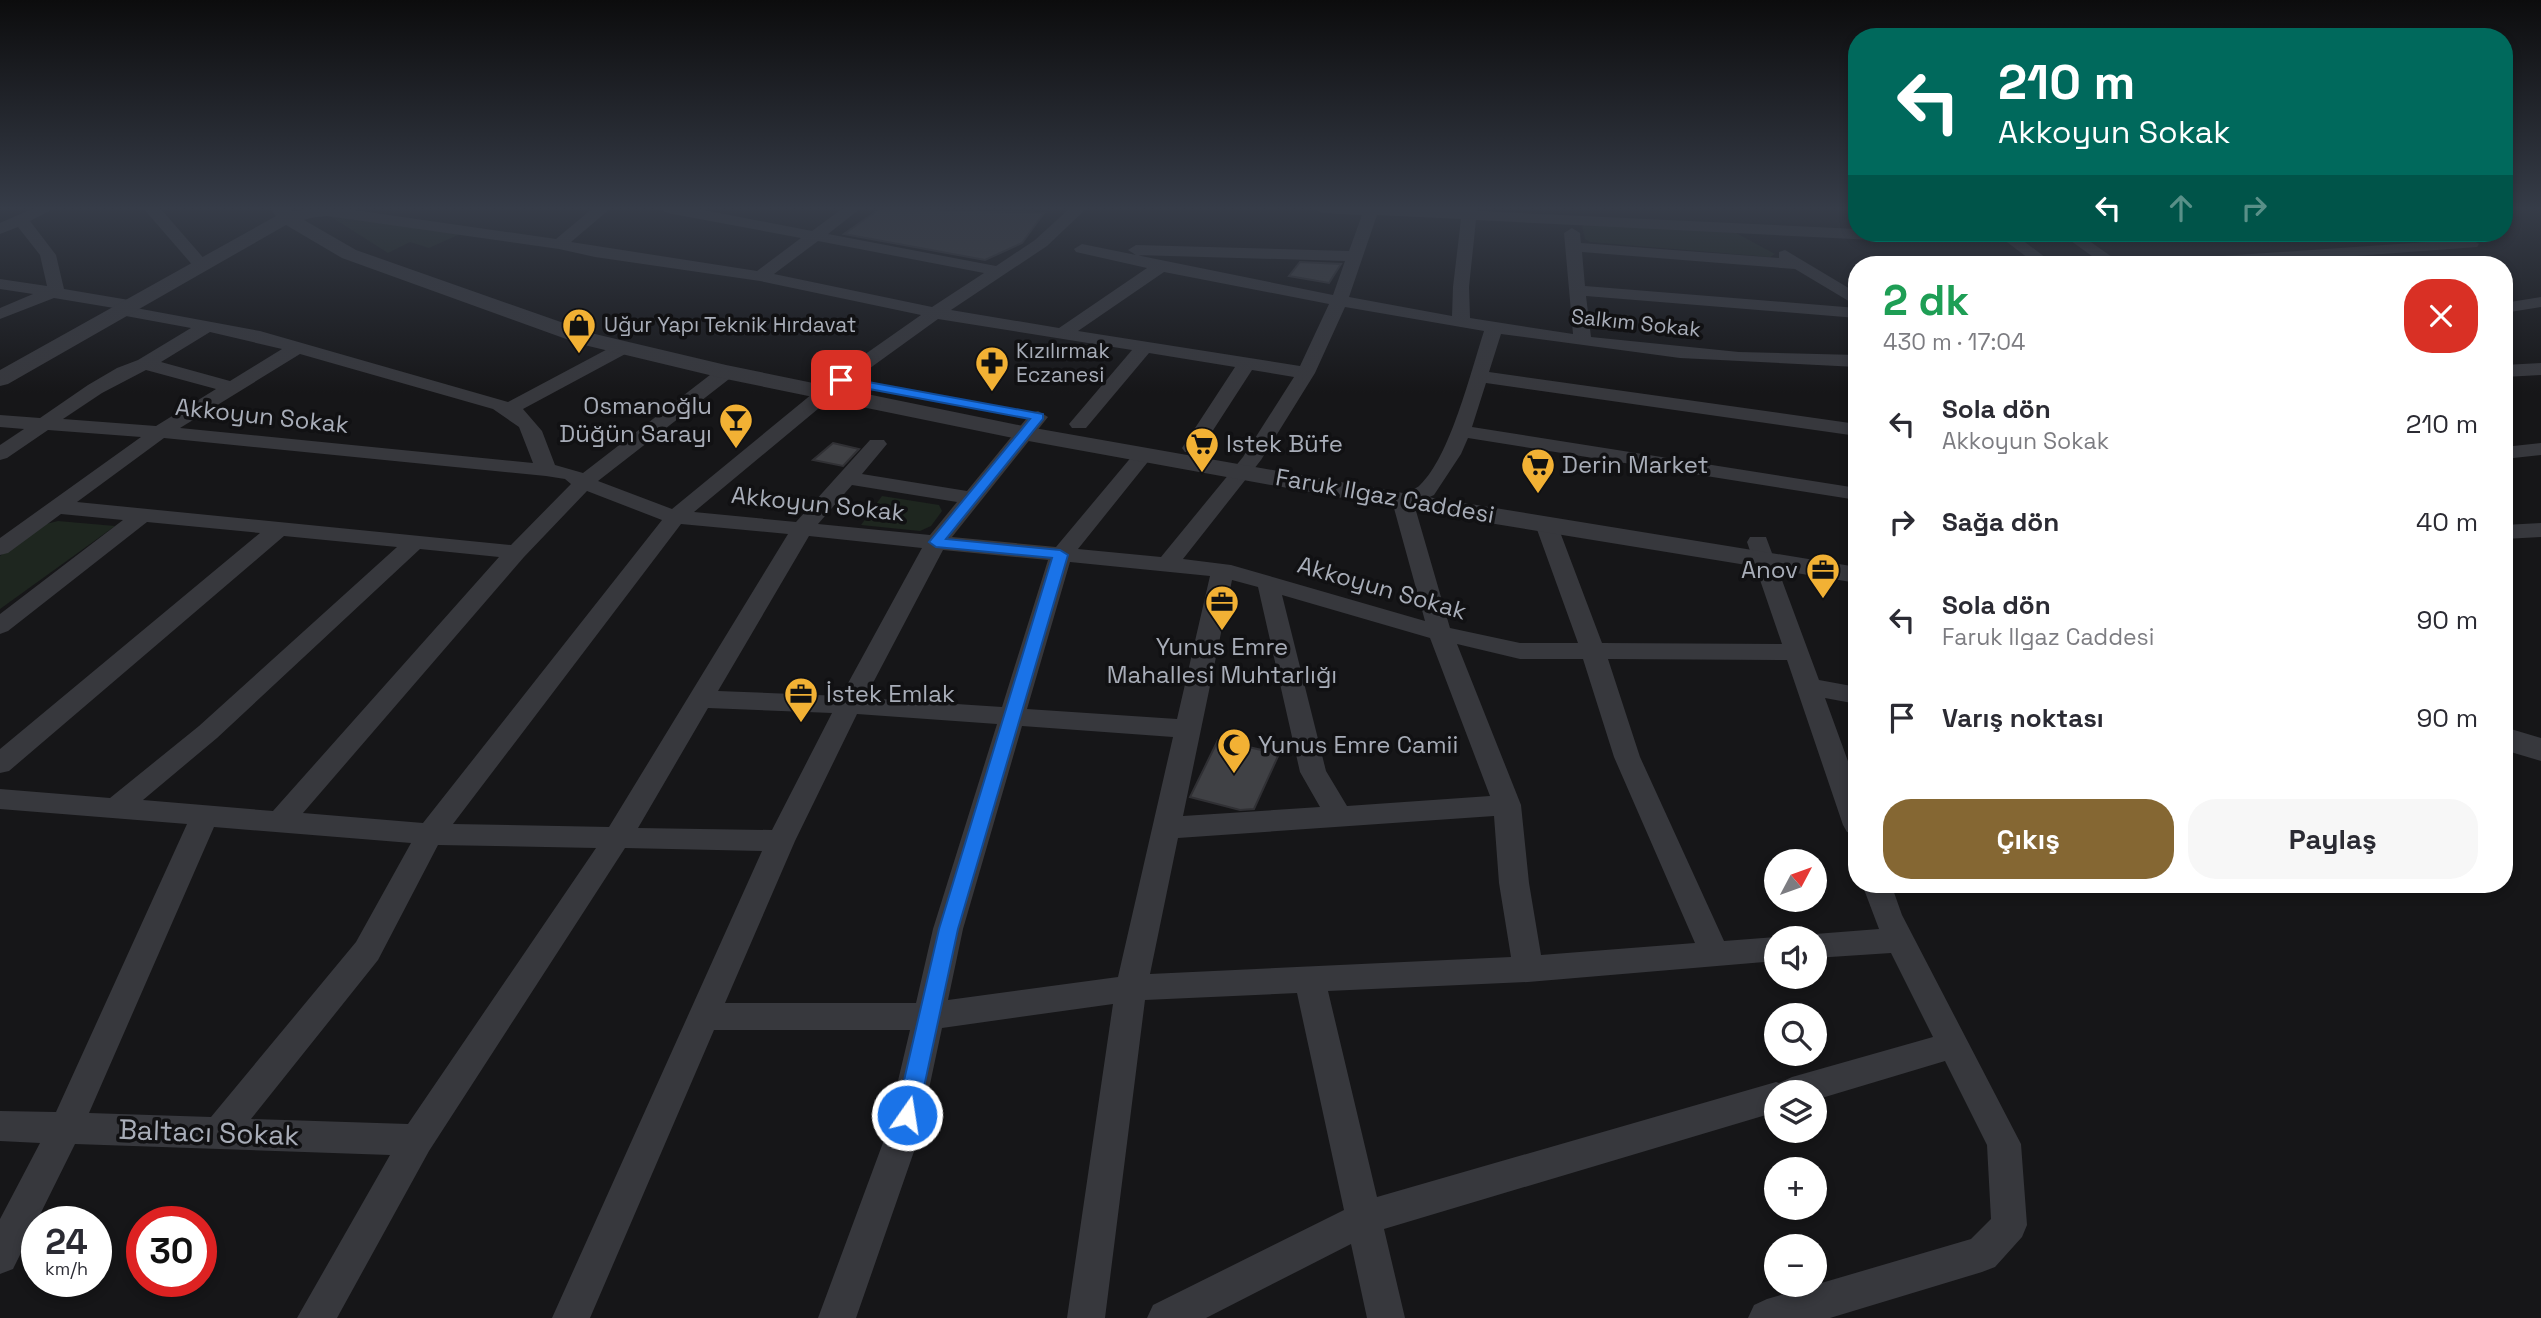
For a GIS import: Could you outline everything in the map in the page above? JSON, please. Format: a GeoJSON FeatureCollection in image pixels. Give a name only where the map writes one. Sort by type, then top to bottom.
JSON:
{"type":"FeatureCollection","features":[{"type":"Feature","properties":{"kind":"street"},"geometry":{"type":"LineString","coordinates":[[51,270],[56,292]]}},
{"type":"Feature","properties":{"kind":"street"},"geometry":{"type":"LineString","coordinates":[[0,379],[193,270]]}},
{"type":"Feature","properties":{"kind":"street","name":"Faruk Ilgaz Caddesi"},"geometry":{"type":"LineString","coordinates":[[393,270],[588,339],[726,372],[833,387],[1031,425],[1145,453],[1247,465],[1415,496],[1546,524],[1760,550],[1848,557]]}},
{"type":"Feature","properties":{"kind":"street","name":"Faruk Ilgaz Caddesi"},"geometry":{"type":"LineString","coordinates":[[425,270],[508,294],[606,330],[833,387]]}},
{"type":"Feature","properties":{"kind":"street"},"geometry":{"type":"LineString","coordinates":[[715,270],[760,276],[935,313],[1306,373]]}},
{"type":"Feature","properties":{"kind":"street"},"geometry":{"type":"LineString","coordinates":[[760,276],[769,270]]}},
{"type":"Feature","properties":{"kind":"street"},"geometry":{"type":"LineString","coordinates":[[990,270],[998,271]]}},
{"type":"Feature","properties":{"kind":"street"},"geometry":{"type":"LineString","coordinates":[[1061,334],[1156,270]]}},
{"type":"Feature","properties":{"kind":"street","name":"Salkım Sokak"},"geometry":{"type":"LineString","coordinates":[[1174,270],[1493,329],[1685,352],[1848,361]]}},
{"type":"Feature","properties":{"kind":"street"},"geometry":{"type":"LineString","coordinates":[[1167,565],[1247,465],[1306,373],[1350,270]]}},
{"type":"Feature","properties":{"kind":"street"},"geometry":{"type":"LineString","coordinates":[[1461,323],[1463,270]]}},
{"type":"Feature","properties":{"kind":"street"},"geometry":{"type":"LineString","coordinates":[[1576,270],[1581,340]]}},
{"type":"Feature","properties":{"kind":"street"},"geometry":{"type":"LineString","coordinates":[[1808,270],[1848,292]]}},
{"type":"Feature","properties":{"kind":"street"},"geometry":{"type":"LineString","coordinates":[[220,1132],[367,951],[430,834],[675,517],[833,387],[998,271]]}},
{"type":"Feature","properties":{"kind":"street"},"geometry":{"type":"LineString","coordinates":[[0,284],[56,292],[298,347],[509,409],[519,413],[531,430],[546,470]]}},
{"type":"Feature","properties":{"kind":"street"},"geometry":{"type":"LineString","coordinates":[[1577,290],[1848,312]]}},
{"type":"Feature","properties":{"kind":"street"},"geometry":{"type":"LineString","coordinates":[[0,314],[56,292]]}},
{"type":"Feature","properties":{"kind":"street"},"geometry":{"type":"LineString","coordinates":[[2513,307],[2541,302]]}},
{"type":"Feature","properties":{"kind":"street"},"geometry":{"type":"LineString","coordinates":[[0,454],[104,383],[145,364],[207,326]]}},
{"type":"Feature","properties":{"kind":"street"},"geometry":{"type":"LineString","coordinates":[[1493,329],[1461,431],[1451,454],[1415,496],[1440,633],[1507,806],[1514,883],[1528,970]]}},
{"type":"Feature","properties":{"kind":"street"},"geometry":{"type":"LineString","coordinates":[[0,548],[160,432],[298,347]]}},
{"type":"Feature","properties":{"kind":"street"},"geometry":{"type":"LineString","coordinates":[[1079,424],[1144,347]]}},
{"type":"Feature","properties":{"kind":"street"},"geometry":{"type":"LineString","coordinates":[[509,409],[623,348]]}},
{"type":"Feature","properties":{"kind":"street"},"geometry":{"type":"LineString","coordinates":[[1192,448],[1247,363]]}},
{"type":"Feature","properties":{"kind":"street"},"geometry":{"type":"LineString","coordinates":[[145,364],[205,378],[233,389]]}},
{"type":"Feature","properties":{"kind":"street"},"geometry":{"type":"LineString","coordinates":[[2513,371],[2541,369]]}},
{"type":"Feature","properties":{"kind":"street"},"geometry":{"type":"LineString","coordinates":[[279,822],[516,552],[583,483],[726,372]]}},
{"type":"Feature","properties":{"kind":"street"},"geometry":{"type":"LineString","coordinates":[[1477,376],[1848,429]]}},
{"type":"Feature","properties":{"kind":"street","name":"Akkoyun Sokak"},"geometry":{"type":"LineString","coordinates":[[0,421],[160,432],[546,470],[570,474],[583,483],[675,517],[1223,570],[1440,633],[1520,651],[1798,652]]}},
{"type":"Feature","properties":{"kind":"street","name":"Faruk Ilgaz Caddesi"},"geometry":{"type":"LineString","coordinates":[[1031,425],[1079,424],[1192,448],[1247,465]]}},
{"type":"Feature","properties":{"kind":"street"},"geometry":{"type":"LineString","coordinates":[[571,1318],[781,841],[848,706],[936,542],[1031,425]]}},
{"type":"Feature","properties":{"kind":"street"},"geometry":{"type":"LineString","coordinates":[[1461,431],[1848,493]]}},
{"type":"Feature","properties":{"kind":"street"},"geometry":{"type":"LineString","coordinates":[[316,1318],[417,1140],[616,840],[803,529],[877,444]]}},
{"type":"Feature","properties":{"kind":"street"},"geometry":{"type":"LineString","coordinates":[[2513,452],[2541,449]]}},
{"type":"Feature","properties":{"kind":"street"},"geometry":{"type":"LineString","coordinates":[[837,1318],[901,1140],[948,929],[1060,555],[1145,453]]}},
{"type":"Feature","properties":{"kind":"street"},"geometry":{"type":"LineString","coordinates":[[847,478],[971,498]]}},
{"type":"Feature","properties":{"kind":"street","name":"Faruk Ilgaz Caddesi"},"geometry":{"type":"LineString","coordinates":[[1415,496],[1557,513],[1760,550],[1848,573]]}},
{"type":"Feature","properties":{"kind":"street"},"geometry":{"type":"LineString","coordinates":[[58,507],[516,552]]}},
{"type":"Feature","properties":{"kind":"street"},"geometry":{"type":"LineString","coordinates":[[0,625],[142,516]]}},
{"type":"Feature","properties":{"kind":"street"},"geometry":{"type":"LineString","coordinates":[[1546,524],[1593,651],[1627,757],[1715,954]]}},
{"type":"Feature","properties":{"kind":"street"},"geometry":{"type":"LineString","coordinates":[[0,764],[279,530]]}},
{"type":"Feature","properties":{"kind":"street"},"geometry":{"type":"LineString","coordinates":[[2513,532],[2541,530]]}},
{"type":"Feature","properties":{"kind":"street"},"geometry":{"type":"LineString","coordinates":[[116,808],[208,732],[414,543]]}},
{"type":"Feature","properties":{"kind":"street"},"geometry":{"type":"LineString","coordinates":[[1760,550],[1848,799]]}},
{"type":"Feature","properties":{"kind":"street"},"geometry":{"type":"LineString","coordinates":[[1086,1318],[1130,988],[1223,570]]}},
{"type":"Feature","properties":{"kind":"street"},"geometry":{"type":"LineString","coordinates":[[1268,583],[1313,772],[1340,817]]}},
{"type":"Feature","properties":{"kind":"street"},"geometry":{"type":"LineString","coordinates":[[1809,686],[1848,694]]}},
{"type":"Feature","properties":{"kind":"street"},"geometry":{"type":"LineString","coordinates":[[701,699],[1188,729]]}},
{"type":"Feature","properties":{"kind":"street"},"geometry":{"type":"LineString","coordinates":[[2513,741],[2541,750]]}},
{"type":"Feature","properties":{"kind":"street"},"geometry":{"type":"LineString","coordinates":[[0,799],[430,834],[616,840],[781,841]]}},
{"type":"Feature","properties":{"kind":"street"},"geometry":{"type":"LineString","coordinates":[[1166,828],[1507,806]]}},
{"type":"Feature","properties":{"kind":"street"},"geometry":{"type":"LineString","coordinates":[[0,1256],[65,1127],[205,816]]}},
{"type":"Feature","properties":{"kind":"street"},"geometry":{"type":"LineString","coordinates":[[1767,1318],[1982,1254],[2009,1225],[2004,1144],[1899,940],[1880,893]]}},
{"type":"Feature","properties":{"kind":"street"},"geometry":{"type":"LineString","coordinates":[[1827,945],[1899,940]]}},
{"type":"Feature","properties":{"kind":"street"},"geometry":{"type":"LineString","coordinates":[[705,1017],[930,1016],[1130,988],[1528,970],[1764,950]]}},
{"type":"Feature","properties":{"kind":"street"},"geometry":{"type":"LineString","coordinates":[[1310,979],[1386,1318]]}},
{"type":"Feature","properties":{"kind":"street"},"geometry":{"type":"LineString","coordinates":[[1827,1082],[1952,1045]]}},
{"type":"Feature","properties":{"kind":"street"},"geometry":{"type":"LineString","coordinates":[[1166,1318],[1365,1218],[1764,1101]]}},
{"type":"Feature","properties":{"kind":"street","name":"Baltacı Sokak"},"geometry":{"type":"LineString","coordinates":[[0,1126],[417,1140]]}},
{"type":"Feature","properties":{"kind":"shaded area"},"geometry":{"type":"Polygon","coordinates":[[[882,496],[939,505],[942,511],[931,526],[920,531],[861,525],[882,496]]]}},
{"type":"Feature","properties":{"kind":"shaded area"},"geometry":{"type":"Polygon","coordinates":[[[58,521],[115,526],[0,609],[0,556],[42,525],[58,521]]]}},
{"type":"Feature","properties":{"kind":"building"},"geometry":{"type":"Polygon","coordinates":[[[1294,270],[1338,270],[1329,283],[1289,276],[1294,270]]]}},
{"type":"Feature","properties":{"kind":"building"},"geometry":{"type":"Polygon","coordinates":[[[833,443],[859,449],[843,466],[813,460],[833,443]]]}},
{"type":"Feature","properties":{"kind":"building","name":"Yunus Emre Camii"},"geometry":{"type":"Polygon","coordinates":[[[1218,740],[1279,754],[1254,809],[1240,810],[1190,797],[1218,740]]]}},
{"type":"Feature","properties":{"kind":"place","name":"Uğur Yapı Teknik Hırdavat"},"geometry":{"type":"Point","coordinates":[579,355]}},
{"type":"Feature","properties":{"kind":"place","name":"Kızılırmak Eczanesi"},"geometry":{"type":"Point","coordinates":[992,393]}},
{"type":"Feature","properties":{"kind":"place","name":"Osmanoğlu Düğün Sarayı"},"geometry":{"type":"Point","coordinates":[736,450]}},
{"type":"Feature","properties":{"kind":"place","name":"Istek Büfe"},"geometry":{"type":"Point","coordinates":[1202,474]}},
{"type":"Feature","properties":{"kind":"place","name":"Derin Market"},"geometry":{"type":"Point","coordinates":[1538,495]}},
{"type":"Feature","properties":{"kind":"place","name":"Anov"},"geometry":{"type":"Point","coordinates":[1823,600]}},
{"type":"Feature","properties":{"kind":"place","name":"Yunus Emre Mahallesi Muhtarlığı"},"geometry":{"type":"Point","coordinates":[1222,632]}},
{"type":"Feature","properties":{"kind":"place","name":"İstek Emlak"},"geometry":{"type":"Point","coordinates":[801,724]}},
{"type":"Feature","properties":{"kind":"place","name":"Yunus Emre Camii"},"geometry":{"type":"Point","coordinates":[1234,775]}},
{"type":"Feature","properties":{"kind":"route"},"geometry":{"type":"LineString","coordinates":[[841,380],[1038,417],[936,542],[1060,555],[948,929],[907,1115]]}}]}
